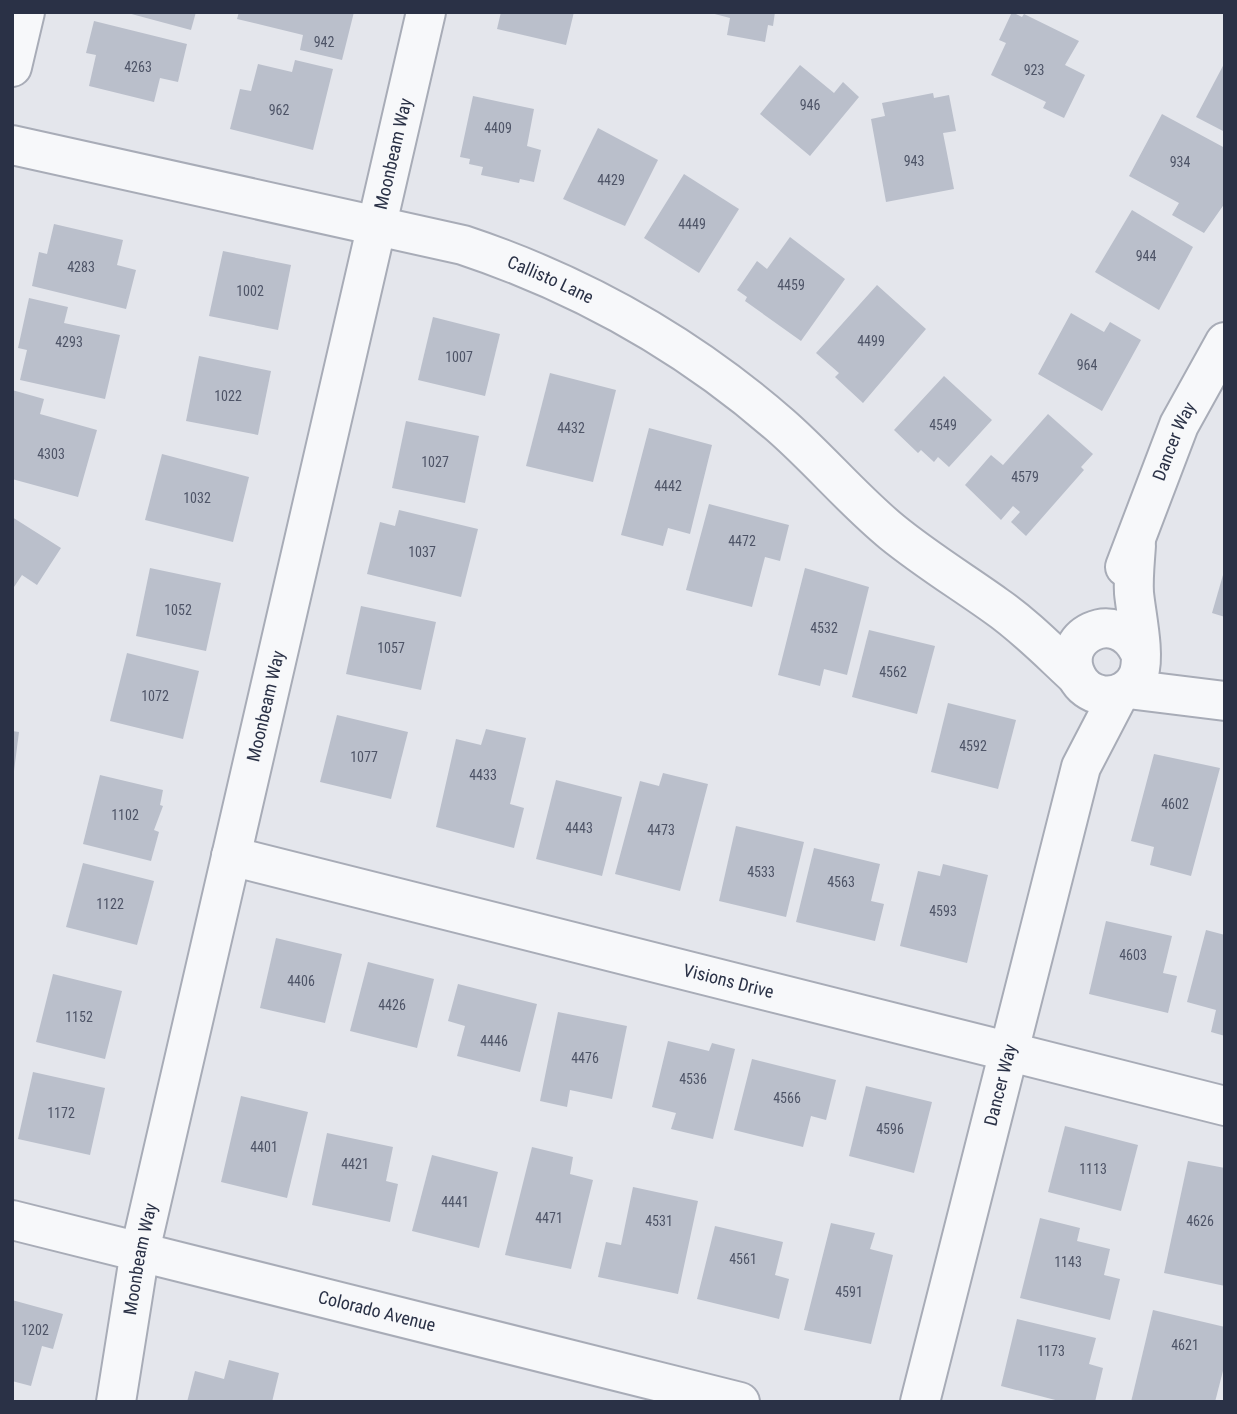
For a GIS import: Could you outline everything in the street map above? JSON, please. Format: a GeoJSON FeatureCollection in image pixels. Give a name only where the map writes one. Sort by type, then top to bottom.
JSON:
{"type":"FeatureCollection","features":[{"type":"Feature","properties":{"kind":"street"},"geometry":{"type":"LineString","coordinates":[[12,68],[25,12]]}},
{"type":"Feature","properties":{"kind":"street","name":"Moonbeam Way"},"geometry":{"type":"LineString","coordinates":[[116,1402],[140,1251],[426,12]]}},
{"type":"Feature","properties":{"kind":"street","name":"Callisto Lane"},"geometry":{"type":"LineString","coordinates":[[12,145],[463,244],[506,259],[604,303],[670,341],[780,425],[891,531],[997,606],[1079,680]]}},
{"type":"Feature","properties":{"kind":"street","name":"Dancer Way"},"geometry":{"type":"LineString","coordinates":[[1093,631],[1136,545],[1179,425],[1225,342]]}},
{"type":"Feature","properties":{"kind":"street","name":"Dancer Way"},"geometry":{"type":"LineString","coordinates":[[920,1402],[1007,1051],[1082,767],[1132,674],[1136,545]]}},
{"type":"Feature","properties":{"kind":"street","name":"Callisto Lane"},"geometry":{"type":"LineString","coordinates":[[997,606],[1093,631]]}},
{"type":"Feature","properties":{"kind":"street"},"geometry":{"type":"LineString","coordinates":[[1132,674],[1126,633],[1117,629],[1093,631],[1082,639],[1073,656],[1079,680],[1099,695],[1132,674],[1215,699]]}},
{"type":"Feature","properties":{"kind":"street","name":"Dancer Way"},"geometry":{"type":"LineString","coordinates":[[1079,680],[1082,767]]}},
{"type":"Feature","properties":{"kind":"street","name":"Visions Drive"},"geometry":{"type":"LineString","coordinates":[[231,856],[1225,1106]]}},
{"type":"Feature","properties":{"kind":"street","name":"Colorado Avenue"},"geometry":{"type":"LineString","coordinates":[[12,1220],[740,1402]]}},
{"type":"Feature","properties":{"kind":"building"},"geometry":{"type":"Polygon","coordinates":[[[124,12],[196,12],[191,30],[124,12]]]}},
{"type":"Feature","properties":{"kind":"building"},"geometry":{"type":"Polygon","coordinates":[[[239,12],[354,12],[342,60],[300,50],[303,35],[237,19],[239,12]]]}},
{"type":"Feature","properties":{"kind":"building"},"geometry":{"type":"Polygon","coordinates":[[[501,12],[574,12],[566,45],[497,29],[501,12]]]}},
{"type":"Feature","properties":{"kind":"building"},"geometry":{"type":"Polygon","coordinates":[[[707,12],[775,12],[773,26],[768,25],[765,42],[727,35],[730,18],[707,12]]]}},
{"type":"Feature","properties":{"kind":"building"},"geometry":{"type":"Polygon","coordinates":[[[1012,12],[1022,17],[1024,14],[1079,41],[1065,65],[1085,75],[1064,118],[1043,108],[1046,102],[991,75],[1006,43],[999,40],[1012,12]]]}},
{"type":"Feature","properties":{"kind":"building"},"geometry":{"type":"Polygon","coordinates":[[[94,21],[187,44],[178,82],[160,78],[154,102],[89,86],[96,55],[86,53],[94,21]]]}},
{"type":"Feature","properties":{"kind":"building"},"geometry":{"type":"Polygon","coordinates":[[[295,60],[333,69],[313,150],[230,129],[240,89],[251,91],[258,64],[292,72],[295,60]]]}},
{"type":"Feature","properties":{"kind":"building"},"geometry":{"type":"Polygon","coordinates":[[[1225,62],[1225,132],[1196,117],[1225,62]]]}},
{"type":"Feature","properties":{"kind":"building"},"geometry":{"type":"Polygon","coordinates":[[[800,65],[834,93],[843,82],[859,97],[810,156],[760,114],[800,65]]]}},
{"type":"Feature","properties":{"kind":"building"},"geometry":{"type":"Polygon","coordinates":[[[933,93],[934,98],[949,95],[956,131],[943,133],[954,189],[886,202],[871,119],[885,116],[882,103],[933,93]]]}},
{"type":"Feature","properties":{"kind":"building"},"geometry":{"type":"Polygon","coordinates":[[[473,96],[534,109],[527,146],[541,150],[534,182],[520,179],[519,183],[481,175],[483,167],[469,164],[470,159],[460,157],[473,96]]]}},
{"type":"Feature","properties":{"kind":"building"},"geometry":{"type":"Polygon","coordinates":[[[1162,114],[1225,148],[1225,203],[1204,233],[1172,215],[1179,203],[1129,176],[1162,114]]]}},
{"type":"Feature","properties":{"kind":"building"},"geometry":{"type":"Polygon","coordinates":[[[598,128],[658,160],[625,226],[563,199],[598,128]]]}},
{"type":"Feature","properties":{"kind":"building"},"geometry":{"type":"Polygon","coordinates":[[[684,174],[739,209],[699,273],[644,238],[684,174]]]}},
{"type":"Feature","properties":{"kind":"building"},"geometry":{"type":"Polygon","coordinates":[[[1132,210],[1193,247],[1159,310],[1095,272],[1132,210]]]}},
{"type":"Feature","properties":{"kind":"building"},"geometry":{"type":"Polygon","coordinates":[[[54,224],[123,240],[117,265],[136,270],[126,309],[32,286],[39,252],[47,254],[54,224]]]}},
{"type":"Feature","properties":{"kind":"building"},"geometry":{"type":"Polygon","coordinates":[[[790,237],[845,279],[801,341],[745,301],[747,297],[737,290],[757,261],[767,269],[790,237]]]}},
{"type":"Feature","properties":{"kind":"building"},"geometry":{"type":"Polygon","coordinates":[[[223,251],[291,265],[278,330],[209,316],[223,251]]]}},
{"type":"Feature","properties":{"kind":"building"},"geometry":{"type":"Polygon","coordinates":[[[877,285],[926,329],[863,403],[835,377],[839,373],[816,353],[877,285]]]}},
{"type":"Feature","properties":{"kind":"building"},"geometry":{"type":"Polygon","coordinates":[[[29,298],[68,307],[64,323],[120,335],[105,399],[20,380],[27,350],[18,348],[29,298]]]}},
{"type":"Feature","properties":{"kind":"building"},"geometry":{"type":"Polygon","coordinates":[[[1071,313],[1104,332],[1110,322],[1141,340],[1102,411],[1038,374],[1071,313]]]}},
{"type":"Feature","properties":{"kind":"building"},"geometry":{"type":"Polygon","coordinates":[[[433,317],[500,334],[485,396],[418,380],[433,317]]]}},
{"type":"Feature","properties":{"kind":"building"},"geometry":{"type":"Polygon","coordinates":[[[199,356],[271,371],[258,435],[186,421],[199,356]]]}},
{"type":"Feature","properties":{"kind":"building"},"geometry":{"type":"Polygon","coordinates":[[[550,373],[616,390],[593,482],[526,466],[550,373]]]}},
{"type":"Feature","properties":{"kind":"building"},"geometry":{"type":"Polygon","coordinates":[[[944,376],[992,420],[949,467],[938,457],[934,462],[921,450],[918,453],[894,430],[944,376]]]}},
{"type":"Feature","properties":{"kind":"building"},"geometry":{"type":"Polygon","coordinates":[[[12,390],[44,399],[40,414],[97,430],[78,497],[12,479],[12,390]]]}},
{"type":"Feature","properties":{"kind":"building"},"geometry":{"type":"Polygon","coordinates":[[[1048,414],[1093,454],[1081,467],[1084,470],[1026,536],[1011,522],[1020,512],[1013,506],[1001,520],[965,485],[991,455],[1003,465],[1048,414]]]}},
{"type":"Feature","properties":{"kind":"building"},"geometry":{"type":"Polygon","coordinates":[[[406,421],[479,436],[465,503],[392,488],[406,421]]]}},
{"type":"Feature","properties":{"kind":"building"},"geometry":{"type":"Polygon","coordinates":[[[649,428],[712,445],[690,534],[668,528],[663,546],[621,535],[649,428]]]}},
{"type":"Feature","properties":{"kind":"building"},"geometry":{"type":"Polygon","coordinates":[[[162,454],[249,477],[233,542],[145,520],[162,454]]]}},
{"type":"Feature","properties":{"kind":"building"},"geometry":{"type":"Polygon","coordinates":[[[709,504],[789,525],[780,561],[765,557],[752,607],[686,590],[709,504]]]}},
{"type":"Feature","properties":{"kind":"building"},"geometry":{"type":"Polygon","coordinates":[[[399,510],[478,529],[461,597],[367,574],[380,522],[395,526],[399,510]]]}},
{"type":"Feature","properties":{"kind":"building"},"geometry":{"type":"Polygon","coordinates":[[[12,517],[61,548],[37,585],[22,575],[12,590],[12,517]]]}},
{"type":"Feature","properties":{"kind":"building"},"geometry":{"type":"Polygon","coordinates":[[[150,568],[221,583],[206,651],[136,636],[150,568]]]}},
{"type":"Feature","properties":{"kind":"building"},"geometry":{"type":"Polygon","coordinates":[[[805,568],[869,587],[847,675],[824,669],[820,686],[778,675],[805,568]]]}},
{"type":"Feature","properties":{"kind":"building"},"geometry":{"type":"Polygon","coordinates":[[[1225,568],[1225,617],[1212,613],[1225,568]]]}},
{"type":"Feature","properties":{"kind":"building"},"geometry":{"type":"Polygon","coordinates":[[[361,606],[436,622],[421,690],[346,674],[361,606]]]}},
{"type":"Feature","properties":{"kind":"building"},"geometry":{"type":"Polygon","coordinates":[[[869,630],[935,646],[917,714],[852,697],[869,630]]]}},
{"type":"Feature","properties":{"kind":"building"},"geometry":{"type":"Polygon","coordinates":[[[127,653],[199,671],[183,739],[110,721],[127,653]]]}},
{"type":"Feature","properties":{"kind":"building"},"geometry":{"type":"Polygon","coordinates":[[[948,703],[1016,720],[998,789],[931,772],[948,703]]]}},
{"type":"Feature","properties":{"kind":"building"},"geometry":{"type":"Polygon","coordinates":[[[337,715],[408,732],[391,799],[320,782],[337,715]]]}},
{"type":"Feature","properties":{"kind":"building"},"geometry":{"type":"Polygon","coordinates":[[[486,729],[526,738],[510,804],[524,808],[514,848],[436,827],[456,739],[481,745],[486,729]]]}},
{"type":"Feature","properties":{"kind":"building"},"geometry":{"type":"Polygon","coordinates":[[[12,731],[19,732],[14,771],[12,771],[12,731]]]}},
{"type":"Feature","properties":{"kind":"building"},"geometry":{"type":"Polygon","coordinates":[[[1154,754],[1220,768],[1191,876],[1150,865],[1154,847],[1131,841],[1154,754]]]}},
{"type":"Feature","properties":{"kind":"building"},"geometry":{"type":"Polygon","coordinates":[[[663,773],[708,784],[680,891],[615,874],[640,781],[659,786],[663,773]]]}},
{"type":"Feature","properties":{"kind":"building"},"geometry":{"type":"Polygon","coordinates":[[[100,775],[163,790],[160,805],[163,806],[154,830],[159,832],[151,861],[83,844],[100,775]]]}},
{"type":"Feature","properties":{"kind":"building"},"geometry":{"type":"Polygon","coordinates":[[[556,780],[622,797],[602,876],[536,859],[556,780]]]}},
{"type":"Feature","properties":{"kind":"building"},"geometry":{"type":"Polygon","coordinates":[[[736,826],[804,842],[786,917],[719,901],[736,826]]]}},
{"type":"Feature","properties":{"kind":"building"},"geometry":{"type":"Polygon","coordinates":[[[814,848],[880,864],[871,901],[884,904],[875,941],[796,922],[814,848]]]}},
{"type":"Feature","properties":{"kind":"building"},"geometry":{"type":"Polygon","coordinates":[[[83,863],[154,881],[137,945],[66,927],[83,863]]]}},
{"type":"Feature","properties":{"kind":"building"},"geometry":{"type":"Polygon","coordinates":[[[943,864],[988,875],[967,963],[900,946],[918,871],[940,876],[943,864]]]}},
{"type":"Feature","properties":{"kind":"building"},"geometry":{"type":"Polygon","coordinates":[[[1106,921],[1172,936],[1163,973],[1177,976],[1168,1013],[1089,994],[1106,921]]]}},
{"type":"Feature","properties":{"kind":"building"},"geometry":{"type":"Polygon","coordinates":[[[1206,930],[1225,935],[1225,1036],[1211,1032],[1216,1010],[1187,1002],[1206,930]]]}},
{"type":"Feature","properties":{"kind":"building"},"geometry":{"type":"Polygon","coordinates":[[[276,938],[342,954],[325,1023],[260,1008],[276,938]]]}},
{"type":"Feature","properties":{"kind":"building"},"geometry":{"type":"Polygon","coordinates":[[[368,962],[434,979],[417,1048],[350,1031],[368,962]]]}},
{"type":"Feature","properties":{"kind":"building"},"geometry":{"type":"Polygon","coordinates":[[[53,974],[122,991],[105,1059],[36,1042],[53,974]]]}},
{"type":"Feature","properties":{"kind":"building"},"geometry":{"type":"Polygon","coordinates":[[[458,984],[537,1004],[520,1072],[457,1056],[465,1026],[448,1021],[458,984]]]}},
{"type":"Feature","properties":{"kind":"building"},"geometry":{"type":"Polygon","coordinates":[[[558,1012],[627,1026],[612,1099],[570,1090],[567,1107],[540,1101],[558,1012]]]}},
{"type":"Feature","properties":{"kind":"building"},"geometry":{"type":"Polygon","coordinates":[[[668,1041],[709,1051],[712,1043],[735,1049],[713,1139],[671,1129],[676,1113],[652,1107],[668,1041]]]}},
{"type":"Feature","properties":{"kind":"building"},"geometry":{"type":"Polygon","coordinates":[[[752,1059],[836,1080],[826,1120],[811,1116],[803,1147],[734,1130],[752,1059]]]}},
{"type":"Feature","properties":{"kind":"building"},"geometry":{"type":"Polygon","coordinates":[[[33,1072],[105,1088],[90,1155],[18,1139],[33,1072]]]}},
{"type":"Feature","properties":{"kind":"building"},"geometry":{"type":"Polygon","coordinates":[[[866,1086],[932,1102],[914,1173],[849,1156],[866,1086]]]}},
{"type":"Feature","properties":{"kind":"building"},"geometry":{"type":"Polygon","coordinates":[[[241,1096],[308,1112],[287,1198],[221,1182],[241,1096]]]}},
{"type":"Feature","properties":{"kind":"building"},"geometry":{"type":"Polygon","coordinates":[[[1065,1126],[1138,1145],[1121,1211],[1048,1192],[1065,1126]]]}},
{"type":"Feature","properties":{"kind":"building"},"geometry":{"type":"Polygon","coordinates":[[[327,1133],[393,1147],[386,1181],[398,1184],[390,1222],[312,1205],[327,1133]]]}},
{"type":"Feature","properties":{"kind":"building"},"geometry":{"type":"Polygon","coordinates":[[[532,1147],[573,1157],[570,1174],[593,1180],[571,1269],[505,1255],[532,1147]]]}},
{"type":"Feature","properties":{"kind":"building"},"geometry":{"type":"Polygon","coordinates":[[[432,1155],[498,1172],[479,1248],[412,1231],[432,1155]]]}},
{"type":"Feature","properties":{"kind":"building"},"geometry":{"type":"Polygon","coordinates":[[[1188,1161],[1225,1168],[1225,1286],[1164,1273],[1188,1161]]]}},
{"type":"Feature","properties":{"kind":"building"},"geometry":{"type":"Polygon","coordinates":[[[633,1187],[698,1201],[678,1294],[598,1277],[606,1242],[621,1245],[633,1187]]]}},
{"type":"Feature","properties":{"kind":"building"},"geometry":{"type":"Polygon","coordinates":[[[1040,1218],[1080,1228],[1077,1241],[1110,1249],[1104,1275],[1120,1279],[1110,1320],[1020,1298],[1040,1218]]]}},
{"type":"Feature","properties":{"kind":"building"},"geometry":{"type":"Polygon","coordinates":[[[831,1223],[875,1233],[870,1249],[893,1255],[871,1344],[804,1330],[831,1223]]]}},
{"type":"Feature","properties":{"kind":"building"},"geometry":{"type":"Polygon","coordinates":[[[715,1226],[783,1242],[775,1275],[789,1279],[779,1319],[697,1299],[715,1226]]]}},
{"type":"Feature","properties":{"kind":"building"},"geometry":{"type":"Polygon","coordinates":[[[12,1300],[63,1314],[53,1349],[42,1346],[31,1386],[12,1381],[12,1300]]]}},
{"type":"Feature","properties":{"kind":"building"},"geometry":{"type":"Polygon","coordinates":[[[1153,1310],[1225,1327],[1225,1363],[1215,1402],[1131,1402],[1153,1310]]]}},
{"type":"Feature","properties":{"kind":"building"},"geometry":{"type":"Polygon","coordinates":[[[1017,1319],[1096,1338],[1089,1364],[1103,1368],[1095,1402],[1063,1402],[1001,1386],[1017,1319]]]}},
{"type":"Feature","properties":{"kind":"building"},"geometry":{"type":"Polygon","coordinates":[[[229,1360],[279,1373],[272,1402],[187,1402],[195,1371],[224,1379],[229,1360]]]}}]}
